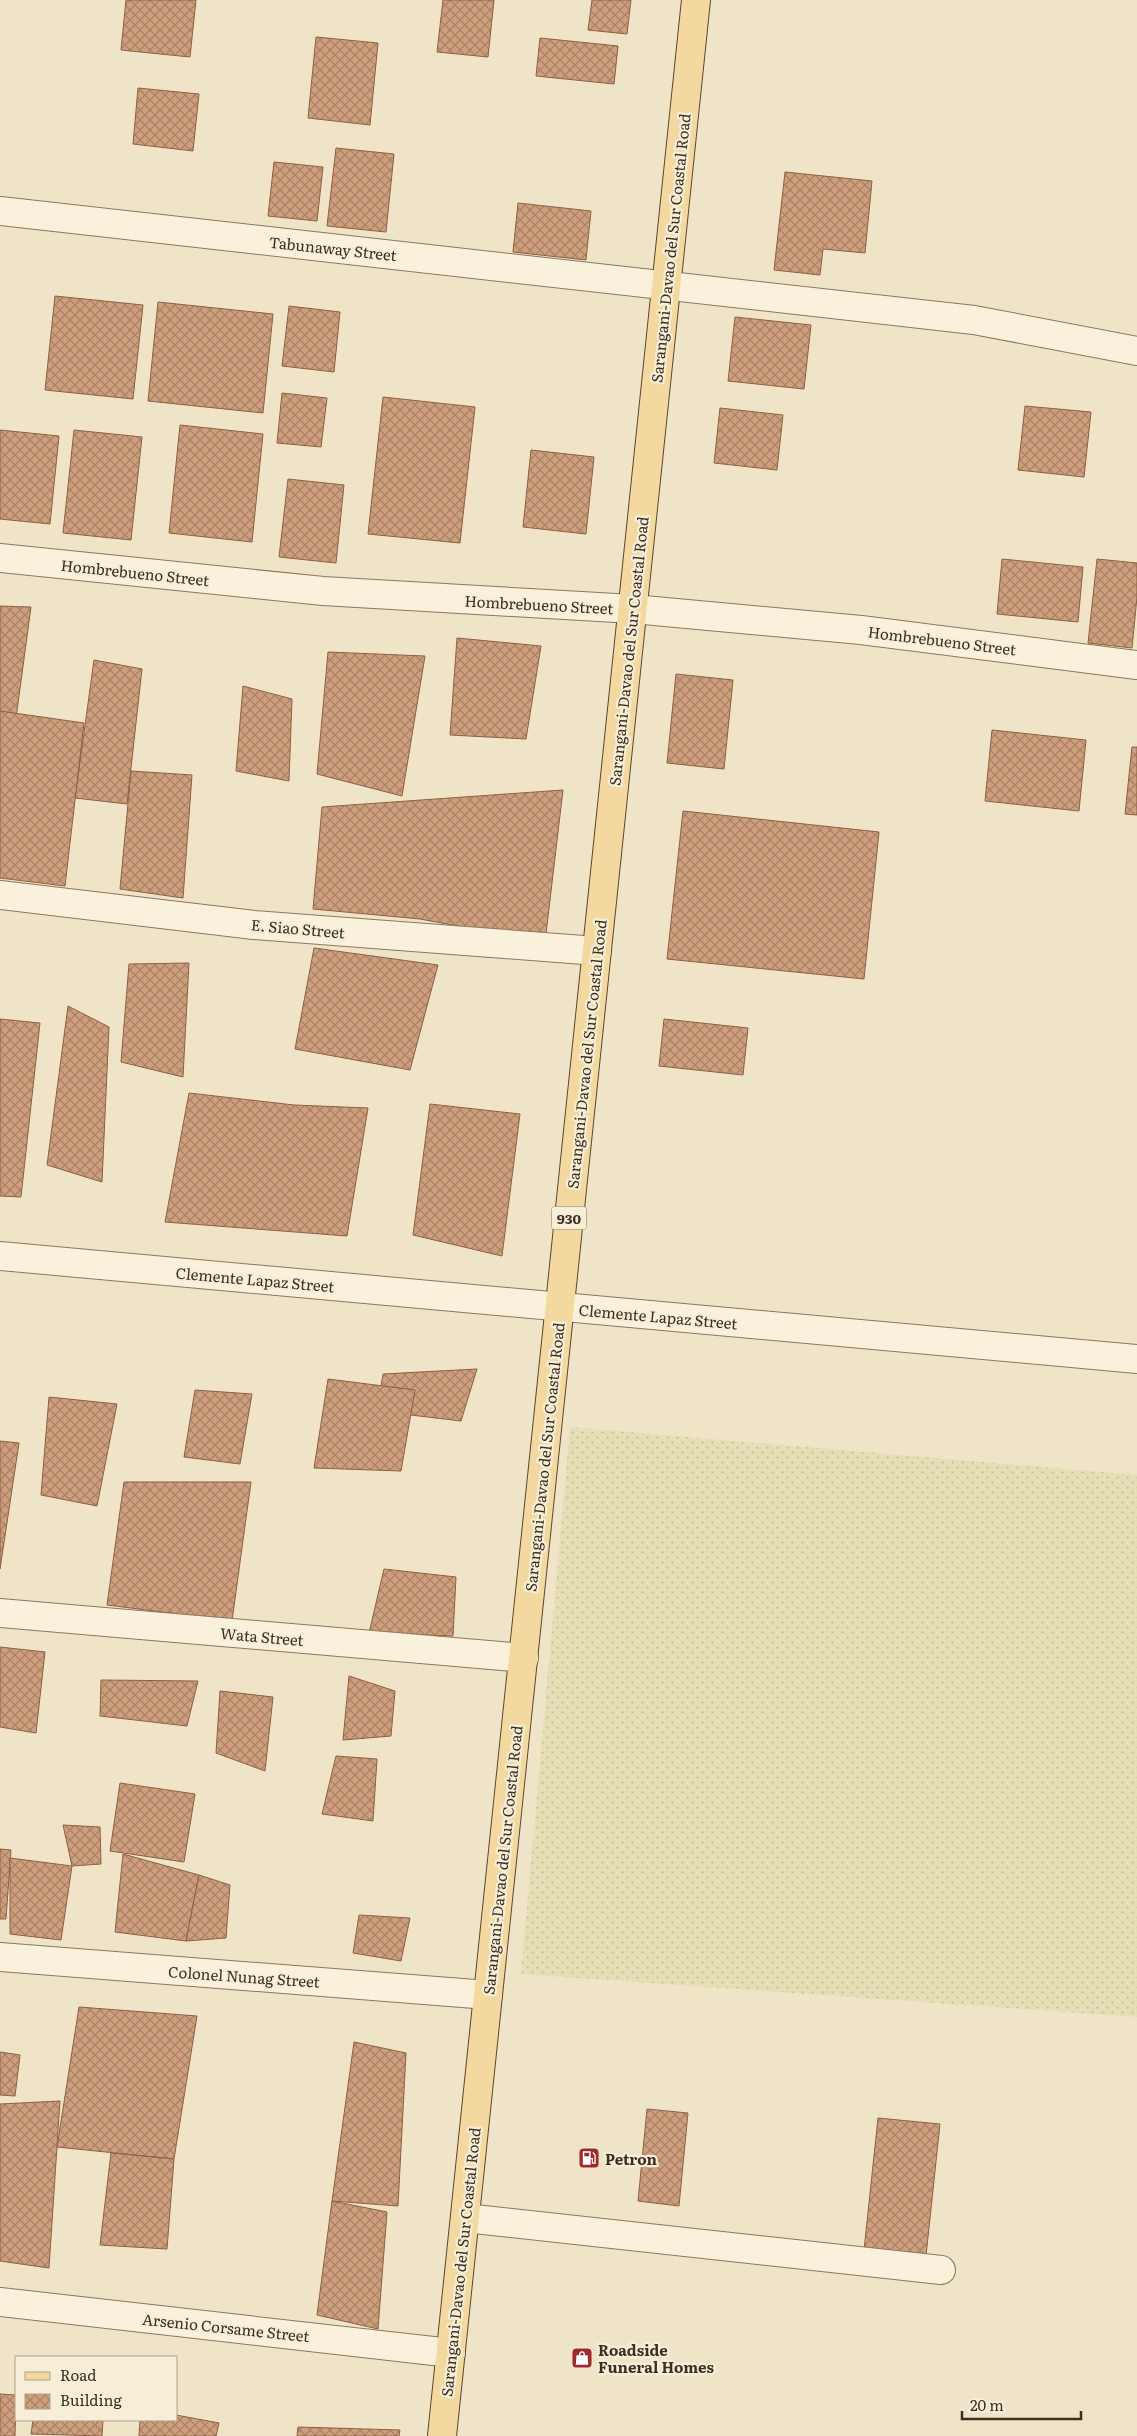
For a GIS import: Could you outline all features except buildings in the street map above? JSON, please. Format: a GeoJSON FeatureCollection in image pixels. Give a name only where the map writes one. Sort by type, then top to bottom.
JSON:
{"type":"FeatureCollection","features":[{"type":"Feature","properties":{"kind":"main road","name":"Sarangani-Davao del Sur Coastal Road"},"geometry":{"type":"LineString","coordinates":[[442,2436],[696,0]]}},
{"type":"Feature","properties":{"kind":"street","name":"Tabunaway Street"},"geometry":{"type":"LineString","coordinates":[[0,211],[666,284],[974,320],[1137,351]]}},
{"type":"Feature","properties":{"kind":"street","name":"Hombrebueno Street"},"geometry":{"type":"LineString","coordinates":[[0,558],[323,591],[632,609],[861,630],[1137,665]]}},
{"type":"Feature","properties":{"kind":"street","name":"E. Siao Street"},"geometry":{"type":"LineString","coordinates":[[0,895],[254,925],[597,951]]}},
{"type":"Feature","properties":{"kind":"street","name":"Clemente Lapaz Street"},"geometry":{"type":"LineString","coordinates":[[0,1256],[1137,1359]]}},
{"type":"Feature","properties":{"kind":"street","name":"Wata Street"},"geometry":{"type":"LineString","coordinates":[[0,1613],[524,1658]]}},
{"type":"Feature","properties":{"kind":"street","name":"Colonel Nunag Street"},"geometry":{"type":"LineString","coordinates":[[0,1957],[488,1995]]}},
{"type":"Feature","properties":{"kind":"street"},"geometry":{"type":"LineString","coordinates":[[465,2218],[941,2270]]}},
{"type":"Feature","properties":{"kind":"street","name":"Arsenio Corsame Street"},"geometry":{"type":"LineString","coordinates":[[0,2302],[451,2352]]}},
{"type":"Feature","properties":{"kind":"shaded area"},"geometry":{"type":"Polygon","coordinates":[[[570,1427],[1137,1475],[1137,2017],[521,1974],[570,1427]]]}},
{"type":"Feature","properties":{"kind":"place","name":"Petron"},"geometry":{"type":"Point","coordinates":[589,2158]}},
{"type":"Feature","properties":{"kind":"place","name":"Roadside Funeral Homes"},"geometry":{"type":"Point","coordinates":[582,2358]}}]}
